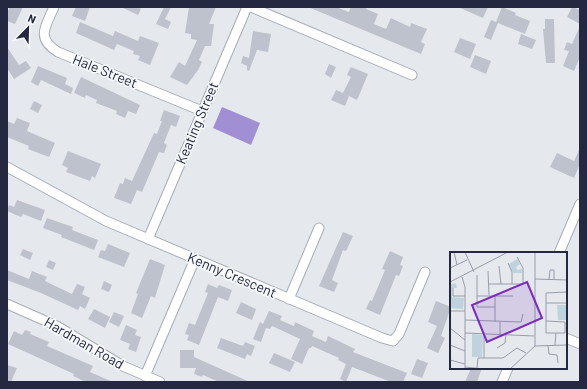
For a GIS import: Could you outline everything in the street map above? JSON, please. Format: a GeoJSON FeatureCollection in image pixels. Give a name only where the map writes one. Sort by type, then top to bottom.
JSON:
{"type":"FeatureCollection","features":[{"type":"Feature","properties":{"kind":"street","name":"Hale Street"},"geometry":{"type":"LineString","coordinates":[[54,7],[43,32],[44,39],[49,47],[202,111]]}},
{"type":"Feature","properties":{"kind":"street","name":"Keating Street"},"geometry":{"type":"LineString","coordinates":[[148,239],[246,7]]}},
{"type":"Feature","properties":{"kind":"street"},"geometry":{"type":"LineString","coordinates":[[251,7],[412,75]]}},
{"type":"Feature","properties":{"kind":"street","name":"Kenny Crescent"},"geometry":{"type":"LineString","coordinates":[[7,167],[106,221],[382,338],[393,341],[399,334],[425,272]]}},
{"type":"Feature","properties":{"kind":"street"},"geometry":{"type":"LineString","coordinates":[[559,252],[580,204]]}},
{"type":"Feature","properties":{"kind":"street"},"geometry":{"type":"LineString","coordinates":[[289,299],[319,228]]}},
{"type":"Feature","properties":{"kind":"street"},"geometry":{"type":"LineString","coordinates":[[145,376],[195,259]]}},
{"type":"Feature","properties":{"kind":"street","name":"Hardman Road"},"geometry":{"type":"LineString","coordinates":[[7,304],[57,326],[123,366],[160,382]]}},
{"type":"Feature","properties":{"kind":"street"},"geometry":{"type":"LineString","coordinates":[[567,338],[580,344]]}},
{"type":"Feature","properties":{"kind":"street"},"geometry":{"type":"LineString","coordinates":[[502,382],[508,369]]}},
{"type":"Feature","properties":{"kind":"shaded area"},"geometry":{"type":"Polygon","coordinates":[[[222,107],[260,123],[251,145],[213,128],[222,107]]]}},
{"type":"Feature","properties":{"kind":"building"},"geometry":{"type":"Polygon","coordinates":[[[10,7],[23,7],[15,24],[7,21],[7,13],[10,7]]]}},
{"type":"Feature","properties":{"kind":"building"},"geometry":{"type":"Polygon","coordinates":[[[76,7],[90,7],[85,21],[72,16],[76,7]]]}},
{"type":"Feature","properties":{"kind":"building"},"geometry":{"type":"Polygon","coordinates":[[[121,7],[137,7],[141,9],[138,15],[121,7]]]}},
{"type":"Feature","properties":{"kind":"building"},"geometry":{"type":"Polygon","coordinates":[[[164,7],[171,7],[165,19],[171,22],[168,29],[156,24],[164,7]]]}},
{"type":"Feature","properties":{"kind":"building"},"geometry":{"type":"Polygon","coordinates":[[[189,7],[216,7],[209,24],[214,24],[211,46],[205,46],[199,60],[202,62],[187,85],[170,77],[179,62],[185,66],[197,40],[191,39],[191,34],[185,33],[189,7]]]}},
{"type":"Feature","properties":{"kind":"building"},"geometry":{"type":"Polygon","coordinates":[[[308,7],[336,7],[349,12],[351,7],[367,7],[366,9],[378,14],[374,24],[386,29],[391,18],[410,27],[411,23],[427,29],[421,42],[425,44],[421,54],[308,7]]]}},
{"type":"Feature","properties":{"kind":"building"},"geometry":{"type":"Polygon","coordinates":[[[458,7],[488,7],[483,18],[458,7]]]}},
{"type":"Feature","properties":{"kind":"building"},"geometry":{"type":"Polygon","coordinates":[[[502,7],[516,13],[515,15],[530,21],[525,34],[498,23],[491,40],[484,37],[491,20],[496,22],[502,7]]]}},
{"type":"Feature","properties":{"kind":"building"},"geometry":{"type":"Polygon","coordinates":[[[572,7],[580,10],[580,24],[567,17],[572,7]]]}},
{"type":"Feature","properties":{"kind":"building"},"geometry":{"type":"Polygon","coordinates":[[[545,19],[554,19],[555,63],[546,63],[543,29],[545,29],[545,19]]]}},
{"type":"Feature","properties":{"kind":"building"},"geometry":{"type":"Polygon","coordinates":[[[80,22],[113,36],[115,31],[138,41],[140,36],[159,43],[150,65],[138,60],[140,56],[133,54],[134,51],[117,44],[114,50],[76,33],[80,22]]]}},
{"type":"Feature","properties":{"kind":"building"},"geometry":{"type":"Polygon","coordinates":[[[580,26],[580,57],[574,71],[563,66],[569,51],[564,50],[567,42],[572,44],[580,26]]]}},
{"type":"Feature","properties":{"kind":"building"},"geometry":{"type":"Polygon","coordinates":[[[253,31],[271,34],[268,52],[257,50],[249,71],[247,70],[247,66],[241,63],[243,56],[249,58],[253,31]]]}},
{"type":"Feature","properties":{"kind":"building"},"geometry":{"type":"Polygon","coordinates":[[[521,34],[536,40],[532,49],[518,44],[521,34]]]}},
{"type":"Feature","properties":{"kind":"building"},"geometry":{"type":"Polygon","coordinates":[[[460,38],[476,44],[470,59],[454,52],[460,38]]]}},
{"type":"Feature","properties":{"kind":"building"},"geometry":{"type":"Polygon","coordinates":[[[7,47],[19,65],[26,61],[31,68],[14,79],[7,68],[7,47]]]}},
{"type":"Feature","properties":{"kind":"building"},"geometry":{"type":"Polygon","coordinates":[[[475,55],[491,61],[486,74],[470,67],[475,55]]]}},
{"type":"Feature","properties":{"kind":"building"},"geometry":{"type":"Polygon","coordinates":[[[329,64],[336,67],[331,78],[325,74],[329,64]]]}},
{"type":"Feature","properties":{"kind":"building"},"geometry":{"type":"Polygon","coordinates":[[[38,66],[67,78],[65,84],[73,88],[71,94],[41,80],[38,86],[31,82],[38,66]]]}},
{"type":"Feature","properties":{"kind":"building"},"geometry":{"type":"Polygon","coordinates":[[[351,67],[368,74],[357,100],[349,96],[345,106],[331,100],[336,90],[343,93],[351,77],[347,75],[351,67]]]}},
{"type":"Feature","properties":{"kind":"building"},"geometry":{"type":"Polygon","coordinates":[[[81,77],[140,105],[136,114],[128,111],[125,118],[116,114],[117,111],[96,103],[97,100],[86,95],[85,98],[74,93],[81,77]]]}},
{"type":"Feature","properties":{"kind":"building"},"geometry":{"type":"Polygon","coordinates":[[[34,101],[42,105],[38,113],[30,109],[34,101]]]}},
{"type":"Feature","properties":{"kind":"building"},"geometry":{"type":"Polygon","coordinates":[[[164,110],[180,116],[176,127],[171,125],[164,143],[167,145],[164,153],[159,152],[142,192],[137,190],[131,204],[114,198],[120,183],[123,184],[125,178],[132,181],[154,133],[157,134],[164,110]]]}},
{"type":"Feature","properties":{"kind":"building"},"geometry":{"type":"Polygon","coordinates":[[[17,118],[30,123],[27,131],[55,143],[49,157],[28,149],[29,146],[7,137],[7,121],[14,124],[17,118]]]}},
{"type":"Feature","properties":{"kind":"building"},"geometry":{"type":"Polygon","coordinates":[[[580,148],[580,164],[574,178],[550,167],[557,153],[574,161],[580,148]]]}},
{"type":"Feature","properties":{"kind":"building"},"geometry":{"type":"Polygon","coordinates":[[[68,151],[101,164],[95,178],[92,176],[90,181],[66,172],[68,168],[62,165],[68,151]]]}},
{"type":"Feature","properties":{"kind":"building"},"geometry":{"type":"Polygon","coordinates":[[[17,200],[45,210],[41,221],[23,214],[21,217],[7,211],[9,205],[14,207],[17,200]]]}},
{"type":"Feature","properties":{"kind":"building"},"geometry":{"type":"Polygon","coordinates":[[[47,218],[73,227],[72,230],[98,240],[94,250],[43,228],[47,218]]]}},
{"type":"Feature","properties":{"kind":"building"},"geometry":{"type":"Polygon","coordinates":[[[343,232],[353,236],[346,251],[343,250],[332,280],[338,283],[334,292],[319,286],[343,232]]]}},
{"type":"Feature","properties":{"kind":"building"},"geometry":{"type":"Polygon","coordinates":[[[108,244],[130,253],[124,267],[98,257],[101,250],[105,251],[108,244]]]}},
{"type":"Feature","properties":{"kind":"building"},"geometry":{"type":"Polygon","coordinates":[[[23,249],[33,253],[30,260],[20,255],[23,249]]]}},
{"type":"Feature","properties":{"kind":"building"},"geometry":{"type":"Polygon","coordinates":[[[390,251],[403,257],[400,265],[403,266],[399,276],[396,275],[380,315],[366,309],[370,300],[372,301],[385,270],[382,269],[390,251]]]}},
{"type":"Feature","properties":{"kind":"building"},"geometry":{"type":"Polygon","coordinates":[[[150,259],[165,265],[155,298],[151,296],[142,318],[131,313],[138,294],[136,293],[150,259]]]}},
{"type":"Feature","properties":{"kind":"building"},"geometry":{"type":"Polygon","coordinates":[[[49,260],[56,263],[53,270],[46,267],[49,260]]]}},
{"type":"Feature","properties":{"kind":"building"},"geometry":{"type":"Polygon","coordinates":[[[7,270],[29,279],[32,271],[47,277],[45,281],[72,294],[77,284],[85,287],[82,294],[90,298],[85,309],[80,306],[78,310],[41,293],[7,280],[7,270]]]}},
{"type":"Feature","properties":{"kind":"building"},"geometry":{"type":"Polygon","coordinates":[[[104,281],[112,285],[109,292],[101,289],[104,281]]]}},
{"type":"Feature","properties":{"kind":"building"},"geometry":{"type":"Polygon","coordinates":[[[208,284],[217,288],[219,285],[232,290],[228,301],[218,297],[199,345],[187,340],[189,335],[185,334],[189,323],[195,325],[208,293],[205,292],[208,284]]]}},
{"type":"Feature","properties":{"kind":"building"},"geometry":{"type":"Polygon","coordinates":[[[436,301],[450,307],[441,336],[445,338],[438,353],[427,348],[437,326],[428,322],[436,301]]]}},
{"type":"Feature","properties":{"kind":"building"},"geometry":{"type":"Polygon","coordinates":[[[241,302],[256,309],[252,320],[236,313],[241,302]]]}},
{"type":"Feature","properties":{"kind":"building"},"geometry":{"type":"Polygon","coordinates":[[[94,309],[110,317],[105,328],[88,319],[94,309]]]}},
{"type":"Feature","properties":{"kind":"building"},"geometry":{"type":"Polygon","coordinates":[[[269,311],[282,316],[280,320],[294,326],[295,322],[314,331],[312,336],[326,342],[328,336],[355,349],[353,352],[407,373],[403,382],[391,382],[352,367],[346,382],[340,379],[346,364],[338,360],[339,358],[312,346],[309,348],[302,364],[291,359],[300,339],[272,326],[270,329],[266,328],[261,342],[253,339],[260,322],[263,324],[269,311]]]}},
{"type":"Feature","properties":{"kind":"building"},"geometry":{"type":"Polygon","coordinates":[[[114,312],[124,316],[119,327],[109,322],[114,312]]]}},
{"type":"Feature","properties":{"kind":"building"},"geometry":{"type":"Polygon","coordinates":[[[126,325],[137,330],[135,335],[141,337],[136,352],[128,349],[130,344],[120,340],[126,325]]]}},
{"type":"Feature","properties":{"kind":"building"},"geometry":{"type":"Polygon","coordinates":[[[25,330],[31,332],[30,334],[49,342],[47,346],[93,366],[90,372],[113,382],[86,382],[73,376],[74,374],[8,344],[14,331],[22,335],[25,330]]]}},
{"type":"Feature","properties":{"kind":"building"},"geometry":{"type":"Polygon","coordinates":[[[221,338],[243,346],[245,342],[255,346],[251,356],[247,354],[245,359],[217,348],[221,338]]]}},
{"type":"Feature","properties":{"kind":"building"},"geometry":{"type":"Polygon","coordinates":[[[180,350],[194,350],[194,357],[250,382],[219,382],[203,375],[202,377],[194,374],[196,368],[180,368],[180,350]]]}},
{"type":"Feature","properties":{"kind":"building"},"geometry":{"type":"Polygon","coordinates":[[[274,353],[295,362],[290,372],[269,363],[274,353]]]}},
{"type":"Feature","properties":{"kind":"building"},"geometry":{"type":"Polygon","coordinates":[[[417,359],[428,363],[422,378],[411,374],[417,359]]]}},
{"type":"Feature","properties":{"kind":"building"},"geometry":{"type":"Polygon","coordinates":[[[7,365],[17,368],[11,382],[7,382],[7,365]]]}},
{"type":"Feature","properties":{"kind":"building"},"geometry":{"type":"Polygon","coordinates":[[[471,369],[482,369],[477,382],[465,382],[471,369]]]}}]}
